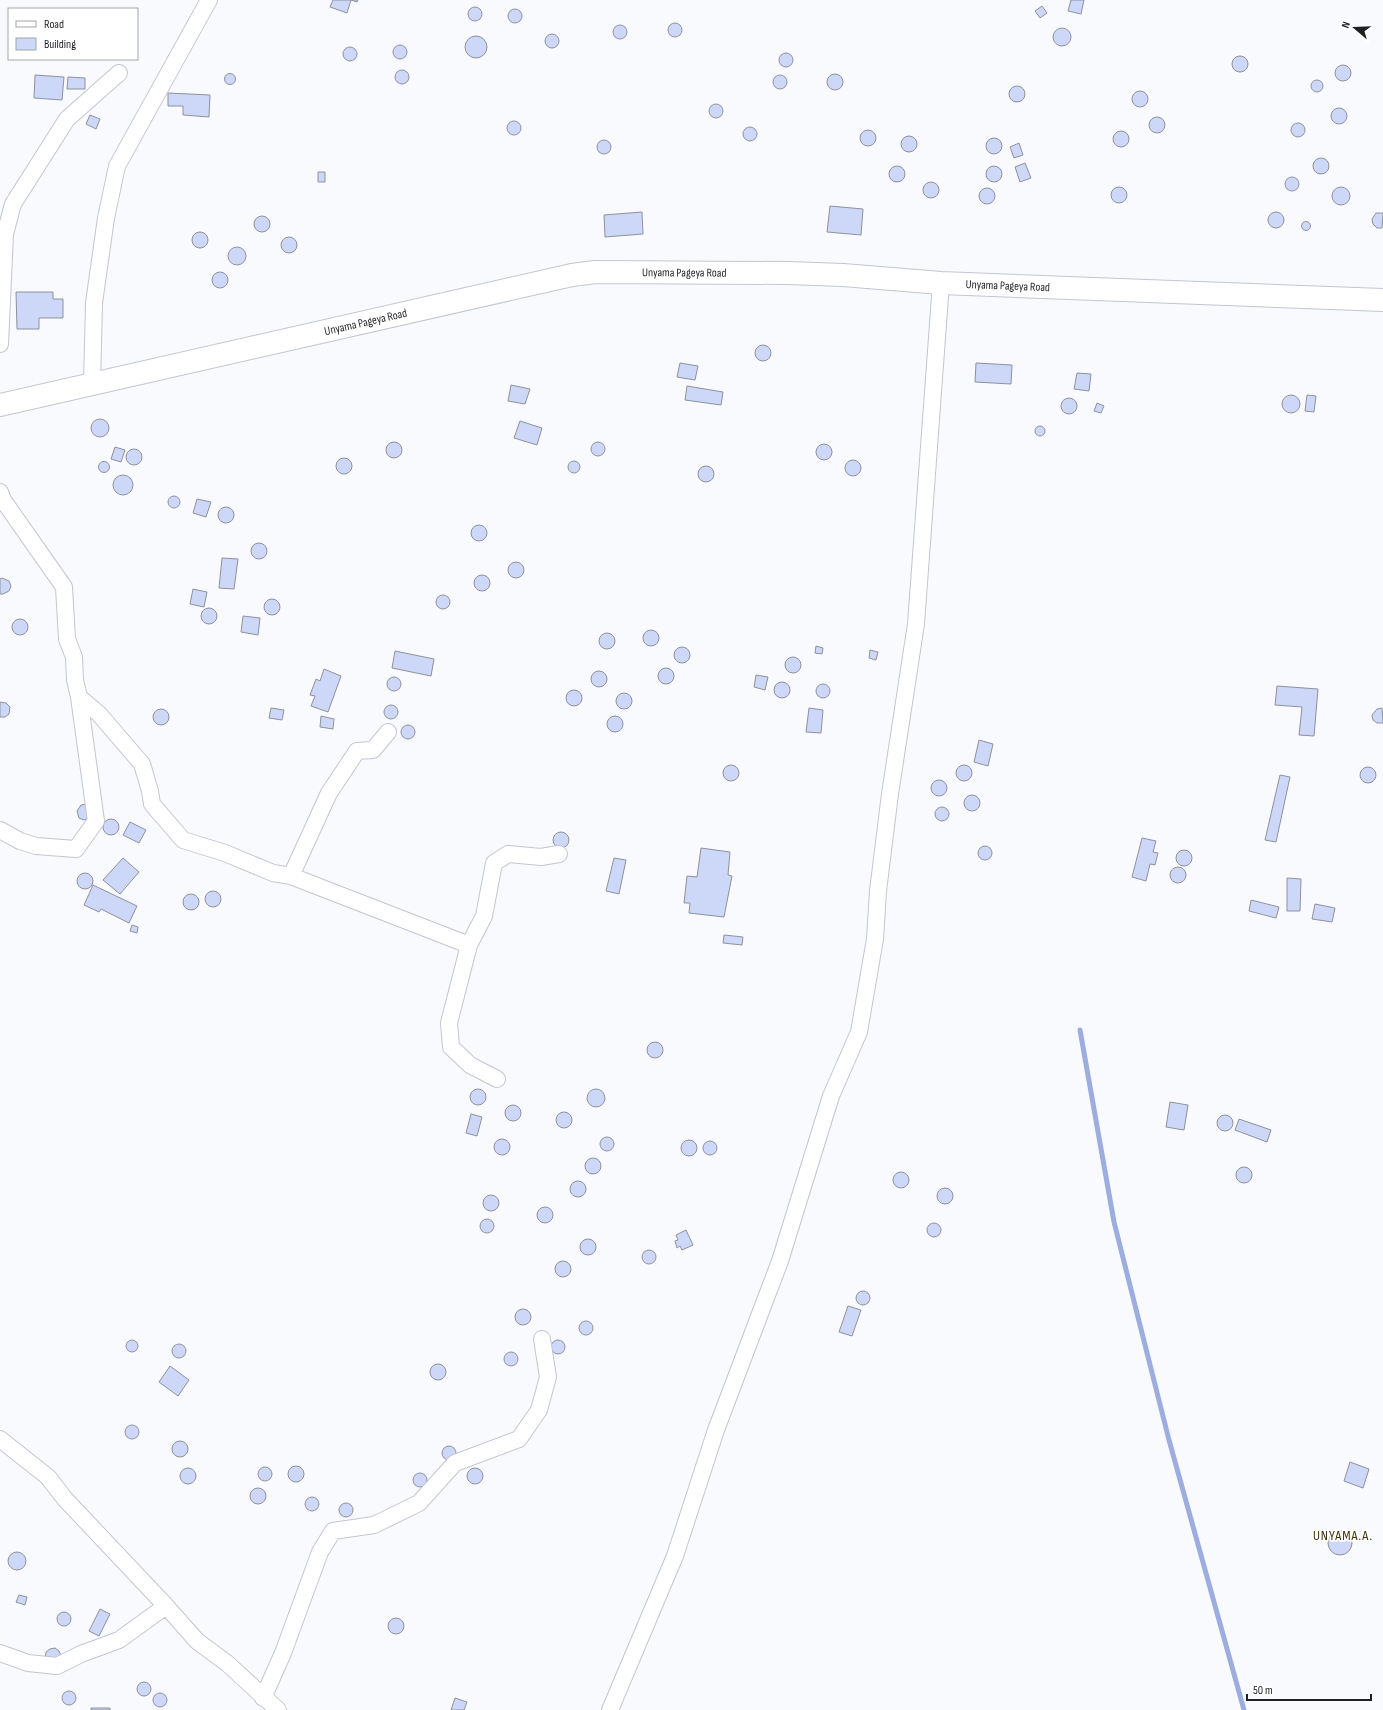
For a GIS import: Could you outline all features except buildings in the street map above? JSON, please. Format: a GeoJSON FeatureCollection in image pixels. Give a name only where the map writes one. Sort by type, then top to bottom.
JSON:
{"type":"FeatureCollection","features":[{"type":"Feature","properties":{"kind":"street"},"geometry":{"type":"LineString","coordinates":[[92,384],[94,303],[106,218],[117,166],[209,0]]}},
{"type":"Feature","properties":{"kind":"street"},"geometry":{"type":"LineString","coordinates":[[0,344],[5,234],[13,204],[67,119],[119,73]]}},
{"type":"Feature","properties":{"kind":"street","name":"Unyama Pageya Road"},"geometry":{"type":"LineString","coordinates":[[0,404],[585,274],[788,273],[844,275],[940,283],[1383,300]]}},
{"type":"Feature","properties":{"kind":"street"},"geometry":{"type":"LineString","coordinates":[[610,1710],[675,1556],[716,1430],[780,1261],[831,1096],[859,1032],[875,939],[878,891],[889,801],[916,624],[940,283]]}},
{"type":"Feature","properties":{"kind":"street"},"geometry":{"type":"LineString","coordinates":[[0,492],[2,500],[64,587],[67,639],[74,657],[75,680],[79,697],[96,821],[76,849],[36,846],[20,841],[0,830]]}},
{"type":"Feature","properties":{"kind":"street"},"geometry":{"type":"LineString","coordinates":[[79,697],[99,714],[142,764],[150,791],[152,804],[183,840],[225,853],[273,873],[291,876],[469,945]]}},
{"type":"Feature","properties":{"kind":"street"},"geometry":{"type":"LineString","coordinates":[[291,876],[329,793],[357,751],[372,750],[388,732]]}},
{"type":"Feature","properties":{"kind":"street"},"geometry":{"type":"LineString","coordinates":[[496,1079],[470,1065],[451,1047],[449,1023],[469,945],[484,916],[494,863],[508,854],[541,857],[559,854]]}},
{"type":"Feature","properties":{"kind":"street"},"geometry":{"type":"LineString","coordinates":[[263,1698],[283,1653],[320,1552],[333,1531],[374,1525],[418,1503],[455,1463],[519,1440],[539,1410],[548,1377],[542,1339]]}},
{"type":"Feature","properties":{"kind":"street"},"geometry":{"type":"LineString","coordinates":[[0,1439],[48,1477],[65,1498],[197,1641],[228,1664],[263,1698],[278,1710]]}},
{"type":"Feature","properties":{"kind":"street"},"geometry":{"type":"LineString","coordinates":[[0,1653],[28,1663],[57,1666],[81,1654],[119,1640],[166,1606]]}},
{"type":"Feature","properties":{"kind":"waterway"},"geometry":{"type":"LineString","coordinates":[[1080,1030],[1114,1222],[1169,1440],[1244,1710]]}},
{"type":"Feature","properties":{"kind":"district","name":"UNYAMA.A."},"geometry":{"type":"Point","coordinates":[1343,1535]}}]}
